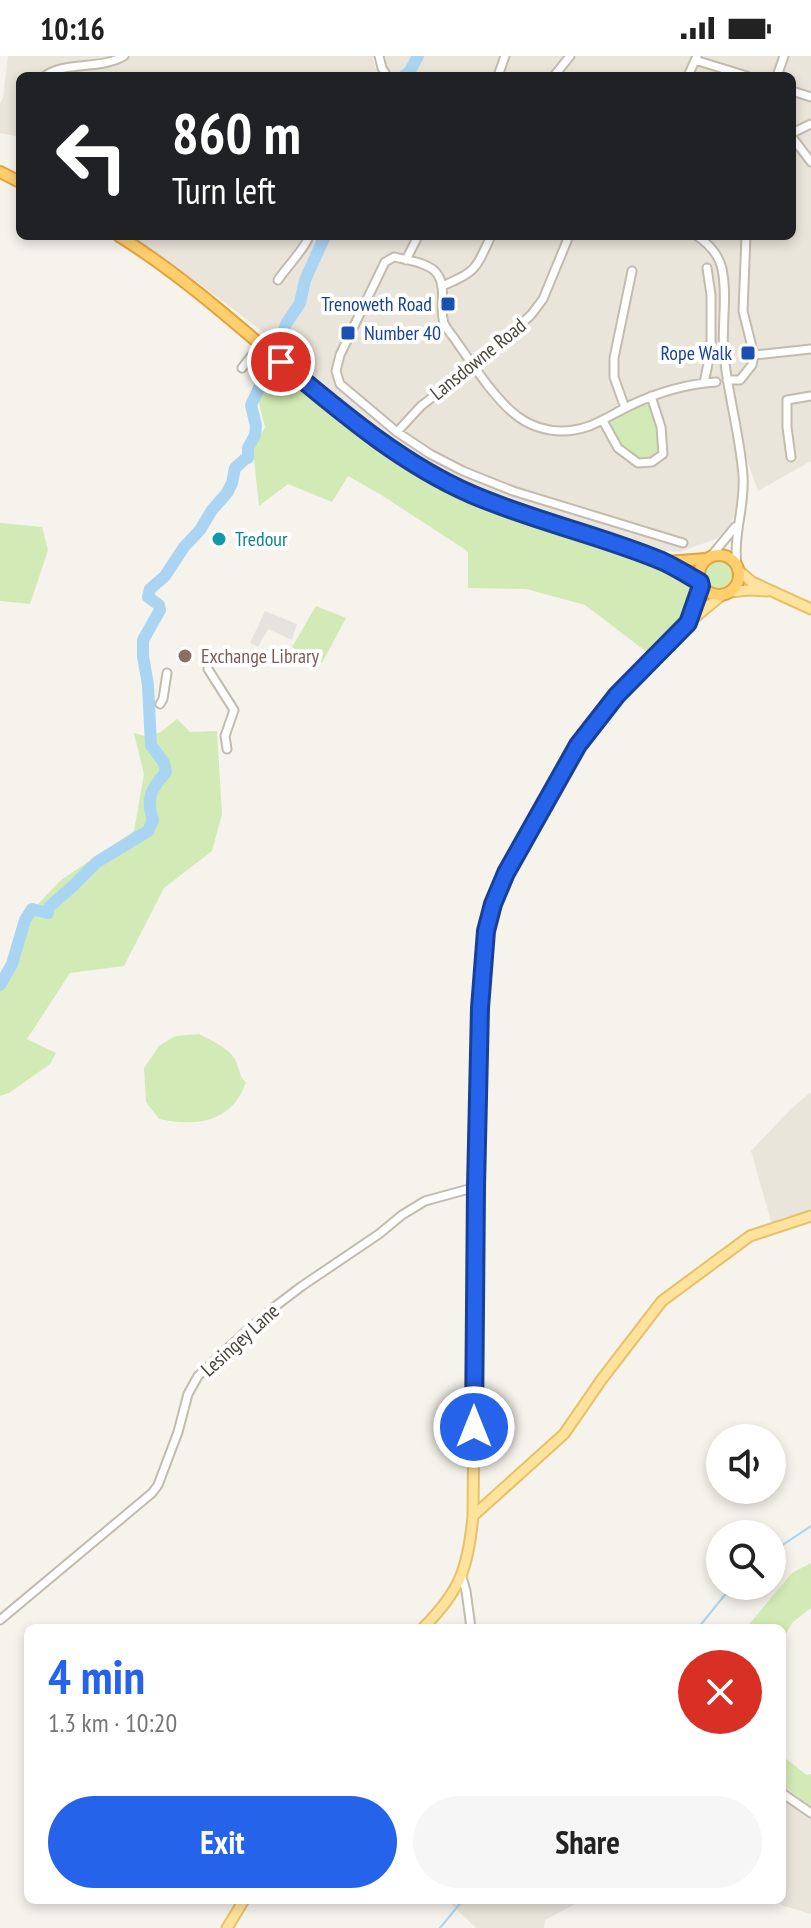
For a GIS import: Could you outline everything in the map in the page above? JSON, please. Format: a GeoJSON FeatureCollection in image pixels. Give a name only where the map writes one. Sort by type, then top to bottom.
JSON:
{"type":"FeatureCollection","features":[{"type":"Feature","properties":{"kind":"highway"},"geometry":{"type":"LineString","coordinates":[[125,240],[184,282],[387,447],[460,489],[508,509],[665,562],[711,593],[726,593],[737,583],[738,568],[726,556],[665,562]]}},
{"type":"Feature","properties":{"kind":"highway"},"geometry":{"type":"LineString","coordinates":[[701,584],[698,572],[709,557]]}},
{"type":"Feature","properties":{"kind":"main road"},"geometry":{"type":"LineString","coordinates":[[738,568],[751,581],[811,609]]}},
{"type":"Feature","properties":{"kind":"main road"},"geometry":{"type":"LineString","coordinates":[[688,623],[701,584]]}},
{"type":"Feature","properties":{"kind":"main road"},"geometry":{"type":"LineString","coordinates":[[427,1624],[443,1608],[462,1577],[473,1516],[480,1008],[486,931],[493,904],[506,873],[578,745],[617,695],[688,623],[726,593],[771,591]]}},
{"type":"Feature","properties":{"kind":"main road"},"geometry":{"type":"LineString","coordinates":[[473,1516],[564,1434],[662,1301],[750,1236],[811,1216]]}},
{"type":"Feature","properties":{"kind":"main road"},"geometry":{"type":"LineString","coordinates":[[227,1928],[242,1904]]}},
{"type":"Feature","properties":{"kind":"street"},"geometry":{"type":"LineString","coordinates":[[49,72],[115,61],[124,56]]}},
{"type":"Feature","properties":{"kind":"street"},"geometry":{"type":"LineString","coordinates":[[557,72],[570,56]]}},
{"type":"Feature","properties":{"kind":"street"},"geometry":{"type":"LineString","coordinates":[[696,58],[736,72]]}},
{"type":"Feature","properties":{"kind":"street"},"geometry":{"type":"LineString","coordinates":[[796,141],[811,162]]}},
{"type":"Feature","properties":{"kind":"street"},"geometry":{"type":"LineString","coordinates":[[278,280],[308,240]]}},
{"type":"Feature","properties":{"kind":"street"},"geometry":{"type":"LineString","coordinates":[[406,260],[416,240]]}},
{"type":"Feature","properties":{"kind":"street"},"geometry":{"type":"LineString","coordinates":[[442,286],[459,280],[475,269],[489,240]]}},
{"type":"Feature","properties":{"kind":"street","name":"Lansdowne Road"},"geometry":{"type":"LineString","coordinates":[[397,432],[421,406],[531,315],[543,299],[567,240]]}},
{"type":"Feature","properties":{"kind":"street"},"geometry":{"type":"LineString","coordinates":[[702,240],[717,257],[723,281],[723,352],[743,476],[743,499],[736,526],[738,568]]}},
{"type":"Feature","properties":{"kind":"street"},"geometry":{"type":"LineString","coordinates":[[727,380],[740,380],[752,365],[754,355],[743,311],[746,240]]}},
{"type":"Feature","properties":{"kind":"street"},"geometry":{"type":"LineString","coordinates":[[683,543],[513,491],[463,471],[397,432],[340,384],[336,371],[340,355],[385,262],[394,257],[432,268],[439,275],[444,324],[473,366],[512,411],[539,428],[558,431],[580,429],[603,421],[651,396],[716,382]]}},
{"type":"Feature","properties":{"kind":"street"},"geometry":{"type":"LineString","coordinates":[[704,383],[711,349],[711,295],[707,268]]}},
{"type":"Feature","properties":{"kind":"street"},"geometry":{"type":"LineString","coordinates":[[625,408],[614,377],[614,358],[632,271]]}},
{"type":"Feature","properties":{"kind":"street"},"geometry":{"type":"LineString","coordinates":[[242,368],[260,345]]}},
{"type":"Feature","properties":{"kind":"street"},"geometry":{"type":"LineString","coordinates":[[754,355],[811,349]]}},
{"type":"Feature","properties":{"kind":"street"},"geometry":{"type":"LineString","coordinates":[[603,421],[618,448],[638,463],[652,462],[663,454],[661,427],[651,396]]}},
{"type":"Feature","properties":{"kind":"street"},"geometry":{"type":"LineString","coordinates":[[791,457],[787,400],[811,396]]}},
{"type":"Feature","properties":{"kind":"street"},"geometry":{"type":"LineString","coordinates":[[709,557],[736,526]]}},
{"type":"Feature","properties":{"kind":"street"},"geometry":{"type":"LineString","coordinates":[[208,669],[234,710],[225,736],[227,749]]}},
{"type":"Feature","properties":{"kind":"street"},"geometry":{"type":"LineString","coordinates":[[160,704],[167,673]]}},
{"type":"Feature","properties":{"kind":"street","name":"Lesingey Lane"},"geometry":{"type":"LineString","coordinates":[[0,1620],[152,1493],[178,1432],[188,1394],[198,1376],[242,1335],[302,1286],[368,1242],[414,1206],[476,1187]]}},
{"type":"Feature","properties":{"kind":"street"},"geometry":{"type":"LineString","coordinates":[[462,1577],[470,1624]]}},
{"type":"Feature","properties":{"kind":"street"},"geometry":{"type":"LineString","coordinates":[[786,1796],[811,1813]]}},
{"type":"Feature","properties":{"kind":"shaded area"},"geometry":{"type":"Polygon","coordinates":[[[8,56],[373,56],[377,72],[16,72],[16,136],[0,133],[0,103],[8,56]]]}},
{"type":"Feature","properties":{"kind":"shaded area"},"geometry":{"type":"Polygon","coordinates":[[[384,56],[811,56],[811,461],[758,491],[748,463],[733,394],[727,352],[727,281],[721,258],[710,240],[796,240],[796,72],[391,72],[384,56]]]}},
{"type":"Feature","properties":{"kind":"shaded area"},"geometry":{"type":"Polygon","coordinates":[[[137,240],[697,240],[710,251],[721,282],[722,353],[737,458],[736,514],[718,538],[680,552],[664,551],[473,485],[391,438],[295,364],[268,336],[137,240]]]}},
{"type":"Feature","properties":{"kind":"shaded area"},"geometry":{"type":"Polygon","coordinates":[[[265,611],[297,624],[292,640],[268,629],[258,647],[250,643],[265,611]]]}},
{"type":"Feature","properties":{"kind":"shaded area"},"geometry":{"type":"Polygon","coordinates":[[[811,1092],[811,1219],[772,1225],[751,1151],[811,1092]]]}},
{"type":"Feature","properties":{"kind":"shaded area"},"geometry":{"type":"Polygon","coordinates":[[[786,1789],[811,1806],[811,1914],[781,1904],[786,1904],[786,1789]]]}},
{"type":"Feature","properties":{"kind":"shaded area"},"geometry":{"type":"Polygon","coordinates":[[[451,1904],[575,1904],[545,1920],[544,1928],[476,1928],[451,1904]]]}},
{"type":"Feature","properties":{"kind":"green space"},"geometry":{"type":"Polygon","coordinates":[[[273,364],[408,468],[450,494],[663,567],[692,586],[682,615],[648,653],[585,605],[526,589],[468,588],[466,550],[348,476],[332,502],[288,484],[259,506],[253,450],[265,427],[258,400],[273,364]]]}},
{"type":"Feature","properties":{"kind":"green space"},"geometry":{"type":"Polygon","coordinates":[[[648,402],[659,437],[658,450],[652,457],[640,460],[617,444],[606,424],[648,402]]]}},
{"type":"Feature","properties":{"kind":"green space"},"geometry":{"type":"Polygon","coordinates":[[[0,523],[42,527],[48,550],[30,604],[0,601],[0,523]]]}},
{"type":"Feature","properties":{"kind":"green space"},"geometry":{"type":"Polygon","coordinates":[[[718,558],[729,563],[734,574],[729,585],[718,590],[707,585],[702,574],[707,563],[718,558]]]}},
{"type":"Feature","properties":{"kind":"green space"},"geometry":{"type":"Polygon","coordinates":[[[316,606],[346,618],[322,663],[292,647],[316,606]]]}},
{"type":"Feature","properties":{"kind":"green space"},"geometry":{"type":"Polygon","coordinates":[[[177,719],[190,732],[217,731],[222,814],[212,851],[164,888],[124,966],[70,973],[27,1039],[56,1053],[50,1064],[0,1096],[0,974],[8,962],[18,925],[61,880],[134,831],[144,774],[134,733],[148,737],[161,732],[177,719]]]}},
{"type":"Feature","properties":{"kind":"green space"},"geometry":{"type":"Polygon","coordinates":[[[199,1034],[231,1054],[246,1083],[230,1108],[212,1119],[180,1122],[159,1119],[146,1102],[144,1068],[159,1046],[175,1036],[199,1034]]]}},
{"type":"Feature","properties":{"kind":"green space"},"geometry":{"type":"Polygon","coordinates":[[[811,1563],[811,1608],[793,1622],[786,1633],[786,1624],[749,1624],[769,1600],[786,1600],[786,1580],[792,1573],[811,1563]]]}},
{"type":"Feature","properties":{"kind":"green space"},"geometry":{"type":"Polygon","coordinates":[[[786,1759],[807,1775],[811,1774],[811,1806],[786,1790],[786,1759]]]}},
{"type":"Feature","properties":{"kind":"waterway"},"geometry":{"type":"LineString","coordinates":[[409,72],[418,56]]}},
{"type":"Feature","properties":{"kind":"waterway"},"geometry":{"type":"LineString","coordinates":[[280,343],[286,324],[300,303],[305,280],[323,240]]}},
{"type":"Feature","properties":{"kind":"waterway"},"geometry":{"type":"LineString","coordinates":[[248,458],[248,448],[256,426],[251,405],[266,373]]}},
{"type":"Feature","properties":{"kind":"waterway"},"geometry":{"type":"LineString","coordinates":[[0,985],[12,964],[25,920],[32,909],[48,913],[49,907],[97,862],[148,831],[153,820],[151,794],[166,772],[164,763],[151,745],[143,656],[143,640],[160,610],[159,605],[148,597],[150,589],[165,576],[184,547],[200,530],[227,493],[235,468],[245,459]]}},
{"type":"Feature","properties":{"kind":"waterway"},"geometry":{"type":"LineString","coordinates":[[786,1543],[811,1526]]}},
{"type":"Feature","properties":{"kind":"waterway"},"geometry":{"type":"LineString","coordinates":[[701,1624],[721,1600]]}},
{"type":"Feature","properties":{"kind":"waterway"},"geometry":{"type":"LineString","coordinates":[[440,1928],[460,1904]]}},
{"type":"Feature","properties":{"kind":"place","name":"Trenoweth Road"},"geometry":{"type":"Point","coordinates":[448,304]}},
{"type":"Feature","properties":{"kind":"place","name":"Number 40"},"geometry":{"type":"Point","coordinates":[348,333]}},
{"type":"Feature","properties":{"kind":"place","name":"Rope Walk"},"geometry":{"type":"Point","coordinates":[748,353]}},
{"type":"Feature","properties":{"kind":"place","name":"Tredour"},"geometry":{"type":"Point","coordinates":[219,539]}},
{"type":"Feature","properties":{"kind":"place","name":"Exchange Library"},"geometry":{"type":"Point","coordinates":[185,656]}},
{"type":"Feature","properties":{"kind":"route"},"geometry":{"type":"LineString","coordinates":[[281,362],[387,447],[460,489],[496,505],[665,562],[700,582],[701,586],[688,623],[617,695],[578,745],[506,873],[493,904],[486,931],[480,1008],[474,1427]]}}]}
